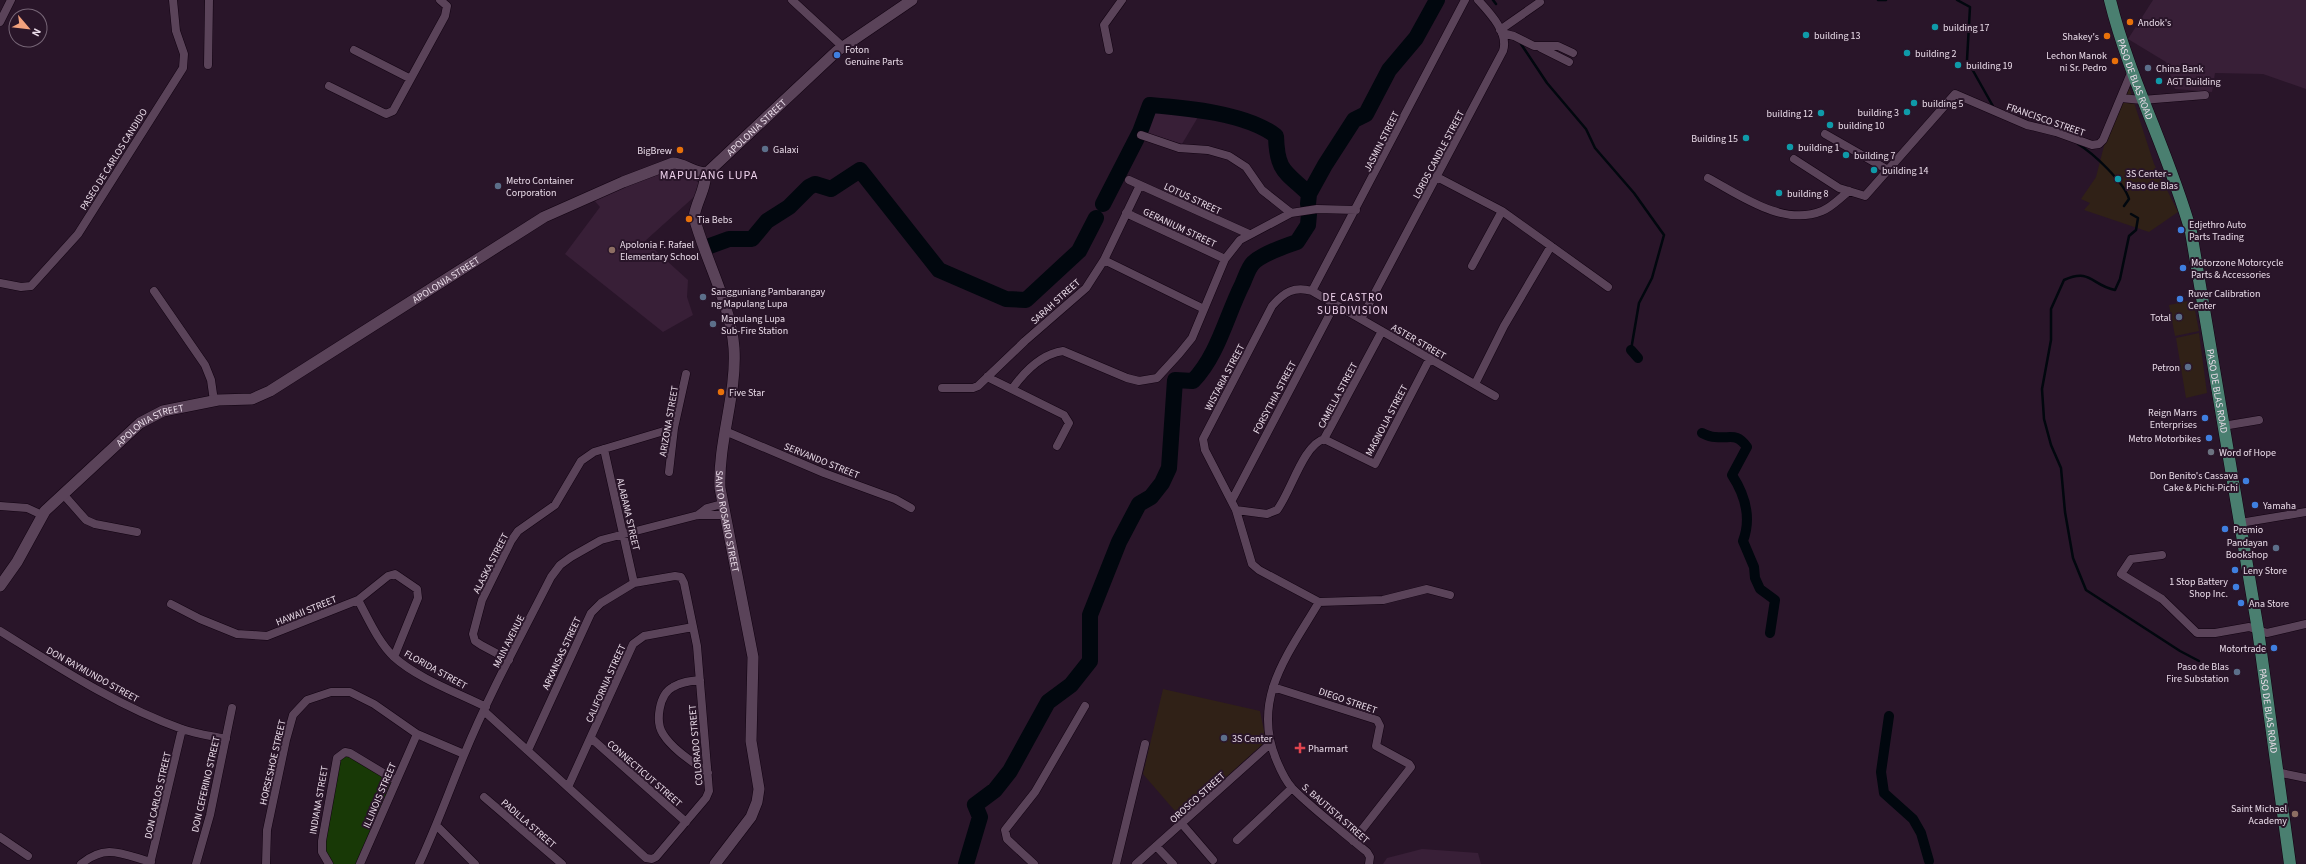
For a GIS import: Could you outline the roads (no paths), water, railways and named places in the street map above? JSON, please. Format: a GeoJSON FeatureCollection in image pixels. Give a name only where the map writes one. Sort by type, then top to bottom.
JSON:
{"type":"FeatureCollection","features":[{"type":"Feature","properties":{"kind":"main road","name":"APOLONIA STREET"},"geometry":{"type":"LineString","coordinates":[[0,586],[17,562],[42,515],[116,443],[152,415],[163,410],[214,401],[252,399],[270,391],[516,233],[567,205],[673,163],[680,163],[705,173],[711,170],[724,155],[843,47],[912,0]]}},
{"type":"Feature","properties":{"kind":"main road","name":"PASO DE BLAS ROAD"},"geometry":{"type":"LineString","coordinates":[[2110,0],[2131,73],[2182,201],[2191,232],[2258,630],[2276,772],[2290,864]]}},
{"type":"Feature","properties":{"kind":"main road","name":"SANTO ROSARIO STREET"},"geometry":{"type":"LineString","coordinates":[[705,173],[704,186],[695,206],[694,217],[728,316],[733,340],[734,364],[719,469],[722,504],[753,657],[751,741],[759,789],[757,802],[751,817],[715,864]]}},
{"type":"Feature","properties":{"kind":"street"},"geometry":{"type":"LineString","coordinates":[[0,22],[12,0]]}},
{"type":"Feature","properties":{"kind":"street","name":"PASEO DE CARLOS CANDIDO"},"geometry":{"type":"LineString","coordinates":[[0,283],[21,287],[31,286],[78,234],[182,68],[184,54],[176,31],[173,0]]}},
{"type":"Feature","properties":{"kind":"street"},"geometry":{"type":"LineString","coordinates":[[208,65],[209,0]]}},
{"type":"Feature","properties":{"kind":"street"},"geometry":{"type":"LineString","coordinates":[[330,86],[386,114],[393,111],[409,78],[444,16],[447,6],[440,0]]}},
{"type":"Feature","properties":{"kind":"street"},"geometry":{"type":"LineString","coordinates":[[792,0],[843,47]]}},
{"type":"Feature","properties":{"kind":"street"},"geometry":{"type":"LineString","coordinates":[[1109,50],[1104,25],[1122,0]]}},
{"type":"Feature","properties":{"kind":"street","name":"JASMIN STREET"},"geometry":{"type":"LineString","coordinates":[[1312,291],[1356,210],[1465,0]]}},
{"type":"Feature","properties":{"kind":"street"},"geometry":{"type":"LineString","coordinates":[[1478,0],[1501,31],[1568,62]]}},
{"type":"Feature","properties":{"kind":"street"},"geometry":{"type":"LineString","coordinates":[[1501,31],[1540,2]]}},
{"type":"Feature","properties":{"kind":"street","name":"LORDS CANDLE STREET"},"geometry":{"type":"LineString","coordinates":[[1361,319],[1503,51],[1505,42],[1501,31]]}},
{"type":"Feature","properties":{"kind":"street"},"geometry":{"type":"LineString","coordinates":[[1538,47],[1558,46],[1573,53]]}},
{"type":"Feature","properties":{"kind":"street"},"geometry":{"type":"LineString","coordinates":[[354,50],[409,78]]}},
{"type":"Feature","properties":{"kind":"street","name":"FRANCISCO STREET"},"geometry":{"type":"LineString","coordinates":[[1849,191],[1865,196],[1955,94],[2014,121],[2056,132],[2092,145],[2099,144],[2103,140],[2131,73]]}},
{"type":"Feature","properties":{"kind":"street"},"geometry":{"type":"LineString","coordinates":[[2121,98],[2142,100],[2204,95]]}},
{"type":"Feature","properties":{"kind":"street"},"geometry":{"type":"LineString","coordinates":[[1825,134],[1888,170]]}},
{"type":"Feature","properties":{"kind":"street"},"geometry":{"type":"LineString","coordinates":[[1142,135],[1179,148],[1208,150],[1229,156],[1246,168],[1262,190],[1290,213]]}},
{"type":"Feature","properties":{"kind":"street"},"geometry":{"type":"LineString","coordinates":[[1794,158],[1839,188],[1849,191]]}},
{"type":"Feature","properties":{"kind":"street"},"geometry":{"type":"LineString","coordinates":[[1437,177],[1502,211],[1608,287]]}},
{"type":"Feature","properties":{"kind":"street"},"geometry":{"type":"LineString","coordinates":[[1708,178],[1747,199],[1788,215],[1821,212],[1830,207],[1849,191]]}},
{"type":"Feature","properties":{"kind":"street","name":"LOTUS STREET"},"geometry":{"type":"LineString","coordinates":[[1129,180],[1249,234]]}},
{"type":"Feature","properties":{"kind":"street","name":"SARAH STREET"},"geometry":{"type":"LineString","coordinates":[[942,388],[973,388],[1086,288],[1104,260],[1140,185]]}},
{"type":"Feature","properties":{"kind":"street"},"geometry":{"type":"LineString","coordinates":[[1012,389],[1031,367],[1050,355],[1064,351],[1127,378],[1139,381],[1157,378],[1180,354],[1192,338],[1225,259],[1232,249],[1249,234],[1290,213],[1317,209],[1356,210]]}},
{"type":"Feature","properties":{"kind":"street"},"geometry":{"type":"LineString","coordinates":[[1472,266],[1502,211]]}},
{"type":"Feature","properties":{"kind":"street","name":"GERANIUM STREET"},"geometry":{"type":"LineString","coordinates":[[1126,213],[1225,259]]}},
{"type":"Feature","properties":{"kind":"street"},"geometry":{"type":"LineString","coordinates":[[1475,384],[1504,326],[1551,246]]}},
{"type":"Feature","properties":{"kind":"street"},"geometry":{"type":"LineString","coordinates":[[1104,260],[1204,309]]}},
{"type":"Feature","properties":{"kind":"street","name":"WISTARIA STREET"},"geometry":{"type":"LineString","coordinates":[[1232,500],[1206,450],[1203,439],[1272,306],[1280,297],[1295,288],[1312,291]]}},
{"type":"Feature","properties":{"kind":"street"},"geometry":{"type":"LineString","coordinates":[[154,291],[205,365],[211,380],[214,401]]}},
{"type":"Feature","properties":{"kind":"street","name":"ASTER STREET"},"geometry":{"type":"LineString","coordinates":[[1312,291],[1495,396]]}},
{"type":"Feature","properties":{"kind":"street","name":"FORSYTHIA STREET"},"geometry":{"type":"LineString","coordinates":[[1232,500],[1335,304]]}},
{"type":"Feature","properties":{"kind":"street","name":"CAMELLA STREET"},"geometry":{"type":"LineString","coordinates":[[1236,510],[1267,514],[1277,510],[1309,451],[1318,441],[1324,439],[1382,331]]}},
{"type":"Feature","properties":{"kind":"street","name":"MAGNOLIA STREET"},"geometry":{"type":"LineString","coordinates":[[1324,439],[1375,464],[1430,358]]}},
{"type":"Feature","properties":{"kind":"street","name":"ARIZONA STREET"},"geometry":{"type":"LineString","coordinates":[[669,472],[674,428],[686,374]]}},
{"type":"Feature","properties":{"kind":"street"},"geometry":{"type":"LineString","coordinates":[[987,377],[1060,413],[1068,419],[1068,423],[1057,446]]}},
{"type":"Feature","properties":{"kind":"street"},"geometry":{"type":"LineString","coordinates":[[2223,426],[2259,420]]}},
{"type":"Feature","properties":{"kind":"street","name":"ALASKA STREET"},"geometry":{"type":"LineString","coordinates":[[509,660],[475,641],[474,628],[482,600],[511,541],[518,531],[554,505],[581,461],[594,452],[674,428]]}},
{"type":"Feature","properties":{"kind":"street","name":"SERVANDO STREET"},"geometry":{"type":"LineString","coordinates":[[725,431],[824,472],[895,499],[911,508]]}},
{"type":"Feature","properties":{"kind":"street","name":"ALABAMA STREET"},"geometry":{"type":"LineString","coordinates":[[604,449],[634,583]]}},
{"type":"Feature","properties":{"kind":"street"},"geometry":{"type":"LineString","coordinates":[[63,494],[86,520],[95,524],[137,532]]}},
{"type":"Feature","properties":{"kind":"street"},"geometry":{"type":"LineString","coordinates":[[1232,500],[1252,564],[1259,570],[1319,602],[1383,600],[1427,589],[1450,595]]}},
{"type":"Feature","properties":{"kind":"street","name":"MAIN AVENUE"},"geometry":{"type":"LineString","coordinates":[[698,515],[707,508],[722,504]]}},
{"type":"Feature","properties":{"kind":"street"},"geometry":{"type":"LineString","coordinates":[[0,506],[28,508],[42,515]]}},
{"type":"Feature","properties":{"kind":"street"},"geometry":{"type":"LineString","coordinates":[[2240,523],[2306,512]]}},
{"type":"Feature","properties":{"kind":"street","name":"MAIN AVENUE"},"geometry":{"type":"LineString","coordinates":[[419,864],[437,826],[464,754],[485,709],[551,577],[560,565],[584,548],[624,533],[698,515],[724,515]]}},
{"type":"Feature","properties":{"kind":"street"},"geometry":{"type":"LineString","coordinates":[[2162,555],[2131,559],[2121,574],[2162,599],[2196,632],[2215,633],[2249,627],[2267,633],[2306,624]]}},
{"type":"Feature","properties":{"kind":"street","name":"HAWAII STREET"},"geometry":{"type":"LineString","coordinates":[[172,604],[200,619],[237,634],[266,636],[358,600],[392,575],[399,576],[417,589],[417,603],[394,657]]}},
{"type":"Feature","properties":{"kind":"street","name":"ARKANSAS STREET"},"geometry":{"type":"LineString","coordinates":[[528,750],[591,613],[602,603],[634,583],[676,576],[681,577]]}},
{"type":"Feature","properties":{"kind":"street","name":"COLORADO STREET"},"geometry":{"type":"LineString","coordinates":[[485,709],[568,787],[649,859],[656,857],[706,798],[709,791],[697,646],[684,583],[681,577]]}},
{"type":"Feature","properties":{"kind":"street","name":"FLORIDA STREET"},"geometry":{"type":"LineString","coordinates":[[358,600],[380,639],[394,657],[415,671],[485,709]]}},
{"type":"Feature","properties":{"kind":"street","name":"S. BAUTISTA STREET"},"geometry":{"type":"LineString","coordinates":[[1319,602],[1273,687],[1266,713],[1270,744],[1281,772],[1292,788],[1370,857],[1369,864]]}},
{"type":"Feature","properties":{"kind":"street","name":"CALIFORNIA STREET"},"geometry":{"type":"LineString","coordinates":[[568,787],[633,644],[644,636],[693,627]]}},
{"type":"Feature","properties":{"kind":"street","name":"DON RAYMUNDO STREET"},"geometry":{"type":"LineString","coordinates":[[0,631],[105,694],[182,729],[226,739]]}},
{"type":"Feature","properties":{"kind":"street"},"geometry":{"type":"LineString","coordinates":[[700,680],[684,682],[671,687],[659,710],[658,722],[663,734],[673,745],[708,773]]}},
{"type":"Feature","properties":{"kind":"street","name":"DIEGO STREET"},"geometry":{"type":"LineString","coordinates":[[1273,687],[1377,720],[1380,726],[1376,746],[1410,764],[1411,767],[1353,841]]}},
{"type":"Feature","properties":{"kind":"street","name":"HORSESHOE STREET"},"geometry":{"type":"LineString","coordinates":[[266,864],[266,830],[286,740],[293,715],[307,700],[331,692],[350,692],[374,704],[417,734],[464,754]]}},
{"type":"Feature","properties":{"kind":"street"},"geometry":{"type":"LineString","coordinates":[[1034,864],[1008,839],[1005,830],[1035,792],[1085,706]]}},
{"type":"Feature","properties":{"kind":"street","name":"DON CEFERINO STREET"},"geometry":{"type":"LineString","coordinates":[[196,864],[210,815],[232,708]]}},
{"type":"Feature","properties":{"kind":"street","name":"DON CARLOS STREET"},"geometry":{"type":"LineString","coordinates":[[150,863],[182,729]]}},
{"type":"Feature","properties":{"kind":"street","name":"ILLINOIS STREET"},"geometry":{"type":"LineString","coordinates":[[360,864],[395,780],[417,734]]}},
{"type":"Feature","properties":{"kind":"street","name":"CONNECTICUT STREET"},"geometry":{"type":"LineString","coordinates":[[591,738],[686,822]]}},
{"type":"Feature","properties":{"kind":"street"},"geometry":{"type":"LineString","coordinates":[[1116,864],[1145,744]]}},
{"type":"Feature","properties":{"kind":"street","name":"OROSCO STREET"},"geometry":{"type":"LineString","coordinates":[[1136,864],[1270,744]]}},
{"type":"Feature","properties":{"kind":"street","name":"INDIANA STREET"},"geometry":{"type":"LineString","coordinates":[[329,864],[322,852],[322,841],[337,758],[345,752],[350,753],[395,780]]}},
{"type":"Feature","properties":{"kind":"street"},"geometry":{"type":"LineString","coordinates":[[2276,772],[2306,778]]}},
{"type":"Feature","properties":{"kind":"street"},"geometry":{"type":"LineString","coordinates":[[1237,840],[1292,788]]}},
{"type":"Feature","properties":{"kind":"street","name":"PADILLA STREET"},"geometry":{"type":"LineString","coordinates":[[484,797],[562,864]]}},
{"type":"Feature","properties":{"kind":"street"},"geometry":{"type":"LineString","coordinates":[[1182,824],[1213,860]]}},
{"type":"Feature","properties":{"kind":"street"},"geometry":{"type":"LineString","coordinates":[[437,826],[475,864]]}},
{"type":"Feature","properties":{"kind":"street"},"geometry":{"type":"LineString","coordinates":[[0,837],[28,856]]}},
{"type":"Feature","properties":{"kind":"street"},"geometry":{"type":"LineString","coordinates":[[1156,846],[1173,864]]}},
{"type":"Feature","properties":{"kind":"street"},"geometry":{"type":"LineString","coordinates":[[80,864],[102,851],[119,853],[150,863]]}},
{"type":"Feature","properties":{"kind":"waterway"},"geometry":{"type":"LineString","coordinates":[[1308,204],[1309,194],[1325,165],[1354,120],[1366,114],[1389,70],[1416,38],[1437,0]]}},
{"type":"Feature","properties":{"kind":"waterway"},"geometry":{"type":"LineString","coordinates":[[1493,0],[1496,4]]}},
{"type":"Feature","properties":{"kind":"waterway"},"geometry":{"type":"LineString","coordinates":[[1878,0],[1886,0]]}},
{"type":"Feature","properties":{"kind":"waterway"},"geometry":{"type":"LineString","coordinates":[[1957,0],[1970,7],[1967,60],[1994,108]]}},
{"type":"Feature","properties":{"kind":"waterway"},"geometry":{"type":"LineString","coordinates":[[1521,44],[1547,83],[1586,129],[1595,148],[1634,193],[1664,235],[1652,278],[1639,303],[1631,350]]}},
{"type":"Feature","properties":{"kind":"waterway"},"geometry":{"type":"LineString","coordinates":[[1103,204],[1140,132],[1150,105],[1216,113],[1249,122],[1263,128],[1276,136],[1278,157],[1284,170],[1309,194]]}},
{"type":"Feature","properties":{"kind":"waterway"},"geometry":{"type":"LineString","coordinates":[[2078,144],[2092,154],[2115,176],[2121,184],[2129,199],[2124,206]]}},
{"type":"Feature","properties":{"kind":"waterway"},"geometry":{"type":"LineString","coordinates":[[707,247],[729,239],[752,239],[767,221],[789,207],[809,187],[815,184],[831,189],[860,170],[939,270],[1006,299],[1026,300],[1079,251],[1096,218]]}},
{"type":"Feature","properties":{"kind":"waterway"},"geometry":{"type":"LineString","coordinates":[[966,864],[980,817],[975,805],[995,790],[1010,771],[1048,702],[1071,685],[1090,661],[1090,615],[1119,542],[1139,504],[1151,497],[1162,483],[1169,468],[1175,380],[1193,381],[1202,371],[1215,348],[1251,265],[1268,253],[1297,242],[1308,225],[1309,214]]}},
{"type":"Feature","properties":{"kind":"waterway"},"geometry":{"type":"LineString","coordinates":[[2131,214],[2138,218],[2136,230],[2129,236],[2120,279],[2115,290],[2107,288],[2086,277],[2073,277],[2064,280],[2051,309],[2051,340],[2042,389],[2044,419],[2051,445],[2061,468],[2065,512],[2073,558],[2086,590],[2180,651],[2199,661]]}},
{"type":"Feature","properties":{"kind":"waterway"},"geometry":{"type":"LineString","coordinates":[[1631,350],[1638,358]]}},
{"type":"Feature","properties":{"kind":"waterway"},"geometry":{"type":"LineString","coordinates":[[1702,433],[1713,437],[1733,437],[1740,439],[1747,447],[1732,475],[1744,498],[1746,506],[1747,523],[1743,541],[1754,567],[1755,578],[1760,589],[1775,600],[1770,633]]}},
{"type":"Feature","properties":{"kind":"waterway"},"geometry":{"type":"LineString","coordinates":[[1889,716],[1881,772],[1884,793],[1913,819],[1921,833],[1929,861]]}},
{"type":"Feature","properties":{"kind":"place","name":"Andok's"},"geometry":{"type":"Point","coordinates":[2130,22]}},
{"type":"Feature","properties":{"kind":"place","name":"building 17"},"geometry":{"type":"Point","coordinates":[1935,27]}},
{"type":"Feature","properties":{"kind":"place","name":"building 13"},"geometry":{"type":"Point","coordinates":[1806,35]}},
{"type":"Feature","properties":{"kind":"place","name":"Shakey's"},"geometry":{"type":"Point","coordinates":[2107,36]}},
{"type":"Feature","properties":{"kind":"place","name":"building 2"},"geometry":{"type":"Point","coordinates":[1907,53]}},
{"type":"Feature","properties":{"kind":"place","name":"Foton Genuine Parts"},"geometry":{"type":"Point","coordinates":[837,55]}},
{"type":"Feature","properties":{"kind":"place","name":"Lechon Manok ni Sr. Pedro"},"geometry":{"type":"Point","coordinates":[2115,61]}},
{"type":"Feature","properties":{"kind":"place","name":"building 19"},"geometry":{"type":"Point","coordinates":[1958,65]}},
{"type":"Feature","properties":{"kind":"place","name":"China Bank"},"geometry":{"type":"Point","coordinates":[2148,68]}},
{"type":"Feature","properties":{"kind":"place","name":"AGT Building"},"geometry":{"type":"Point","coordinates":[2159,81]}},
{"type":"Feature","properties":{"kind":"place","name":"building 5"},"geometry":{"type":"Point","coordinates":[1914,103]}},
{"type":"Feature","properties":{"kind":"place","name":"building 3"},"geometry":{"type":"Point","coordinates":[1907,112]}},
{"type":"Feature","properties":{"kind":"place","name":"building 12"},"geometry":{"type":"Point","coordinates":[1821,113]}},
{"type":"Feature","properties":{"kind":"place","name":"building 10"},"geometry":{"type":"Point","coordinates":[1830,125]}},
{"type":"Feature","properties":{"kind":"place","name":"Building 15"},"geometry":{"type":"Point","coordinates":[1746,138]}},
{"type":"Feature","properties":{"kind":"place","name":"building 1"},"geometry":{"type":"Point","coordinates":[1790,147]}},
{"type":"Feature","properties":{"kind":"place","name":"Galaxi"},"geometry":{"type":"Point","coordinates":[765,149]}},
{"type":"Feature","properties":{"kind":"place","name":"BigBrew"},"geometry":{"type":"Point","coordinates":[680,150]}},
{"type":"Feature","properties":{"kind":"place","name":"building 7"},"geometry":{"type":"Point","coordinates":[1846,155]}},
{"type":"Feature","properties":{"kind":"place","name":"building 14"},"geometry":{"type":"Point","coordinates":[1874,170]}},
{"type":"Feature","properties":{"kind":"place","name":"3S Center - Paso de Blas"},"geometry":{"type":"Point","coordinates":[2118,179]}},
{"type":"Feature","properties":{"kind":"place","name":"Metro Container Corporation"},"geometry":{"type":"Point","coordinates":[498,186]}},
{"type":"Feature","properties":{"kind":"place","name":"building 8"},"geometry":{"type":"Point","coordinates":[1779,193]}},
{"type":"Feature","properties":{"kind":"place","name":"Tia Bebs"},"geometry":{"type":"Point","coordinates":[689,219]}},
{"type":"Feature","properties":{"kind":"place","name":"Edjethro Auto Parts Trading"},"geometry":{"type":"Point","coordinates":[2181,230]}},
{"type":"Feature","properties":{"kind":"place","name":"Apolonia F. Rafael Elementary School"},"geometry":{"type":"Point","coordinates":[612,250]}},
{"type":"Feature","properties":{"kind":"place","name":"Motorzone Motorcycle Parts & Accessories"},"geometry":{"type":"Point","coordinates":[2183,268]}},
{"type":"Feature","properties":{"kind":"place","name":"Sangguniang Pambarangay ng Mapulang Lupa"},"geometry":{"type":"Point","coordinates":[703,297]}},
{"type":"Feature","properties":{"kind":"place","name":"Ruver Calibration Center"},"geometry":{"type":"Point","coordinates":[2180,299]}},
{"type":"Feature","properties":{"kind":"place","name":"Total"},"geometry":{"type":"Point","coordinates":[2179,317]}},
{"type":"Feature","properties":{"kind":"place","name":"Mapulang Lupa Sub-Fire Station"},"geometry":{"type":"Point","coordinates":[713,324]}},
{"type":"Feature","properties":{"kind":"place","name":"Petron"},"geometry":{"type":"Point","coordinates":[2188,367]}},
{"type":"Feature","properties":{"kind":"place","name":"Five Star"},"geometry":{"type":"Point","coordinates":[721,392]}},
{"type":"Feature","properties":{"kind":"place","name":"Reign Marrs Enterprises"},"geometry":{"type":"Point","coordinates":[2205,418]}},
{"type":"Feature","properties":{"kind":"place","name":"Metro Motorbikes"},"geometry":{"type":"Point","coordinates":[2209,438]}},
{"type":"Feature","properties":{"kind":"place","name":"Word of Hope"},"geometry":{"type":"Point","coordinates":[2211,452]}},
{"type":"Feature","properties":{"kind":"place","name":"Don Benito's Cassava Cake & Pichi-Pichi"},"geometry":{"type":"Point","coordinates":[2246,481]}},
{"type":"Feature","properties":{"kind":"place","name":"Yamaha"},"geometry":{"type":"Point","coordinates":[2255,505]}},
{"type":"Feature","properties":{"kind":"place","name":"Premio"},"geometry":{"type":"Point","coordinates":[2225,529]}},
{"type":"Feature","properties":{"kind":"place","name":"Pandayan Bookshop"},"geometry":{"type":"Point","coordinates":[2276,548]}},
{"type":"Feature","properties":{"kind":"place","name":"Leny Store"},"geometry":{"type":"Point","coordinates":[2235,570]}},
{"type":"Feature","properties":{"kind":"place","name":"1 Stop Battery Shop Inc."},"geometry":{"type":"Point","coordinates":[2236,587]}},
{"type":"Feature","properties":{"kind":"place","name":"Ana Store"},"geometry":{"type":"Point","coordinates":[2241,603]}},
{"type":"Feature","properties":{"kind":"place","name":"Motortrade"},"geometry":{"type":"Point","coordinates":[2274,648]}},
{"type":"Feature","properties":{"kind":"place","name":"Paso de Blas Fire Substation"},"geometry":{"type":"Point","coordinates":[2237,672]}},
{"type":"Feature","properties":{"kind":"place","name":"3S Center"},"geometry":{"type":"Point","coordinates":[1224,738]}},
{"type":"Feature","properties":{"kind":"place","name":"Pharmart"},"geometry":{"type":"Point","coordinates":[1300,748]}},
{"type":"Feature","properties":{"kind":"place","name":"Saint Michael Academy"},"geometry":{"type":"Point","coordinates":[2295,814]}},
{"type":"Feature","properties":{"kind":"district","name":"MAPULANG LUPA"},"geometry":{"type":"Point","coordinates":[709,175]}},
{"type":"Feature","properties":{"kind":"district","name":"DE CASTRO SUBDIVISION"},"geometry":{"type":"Point","coordinates":[1353,303]}}]}
